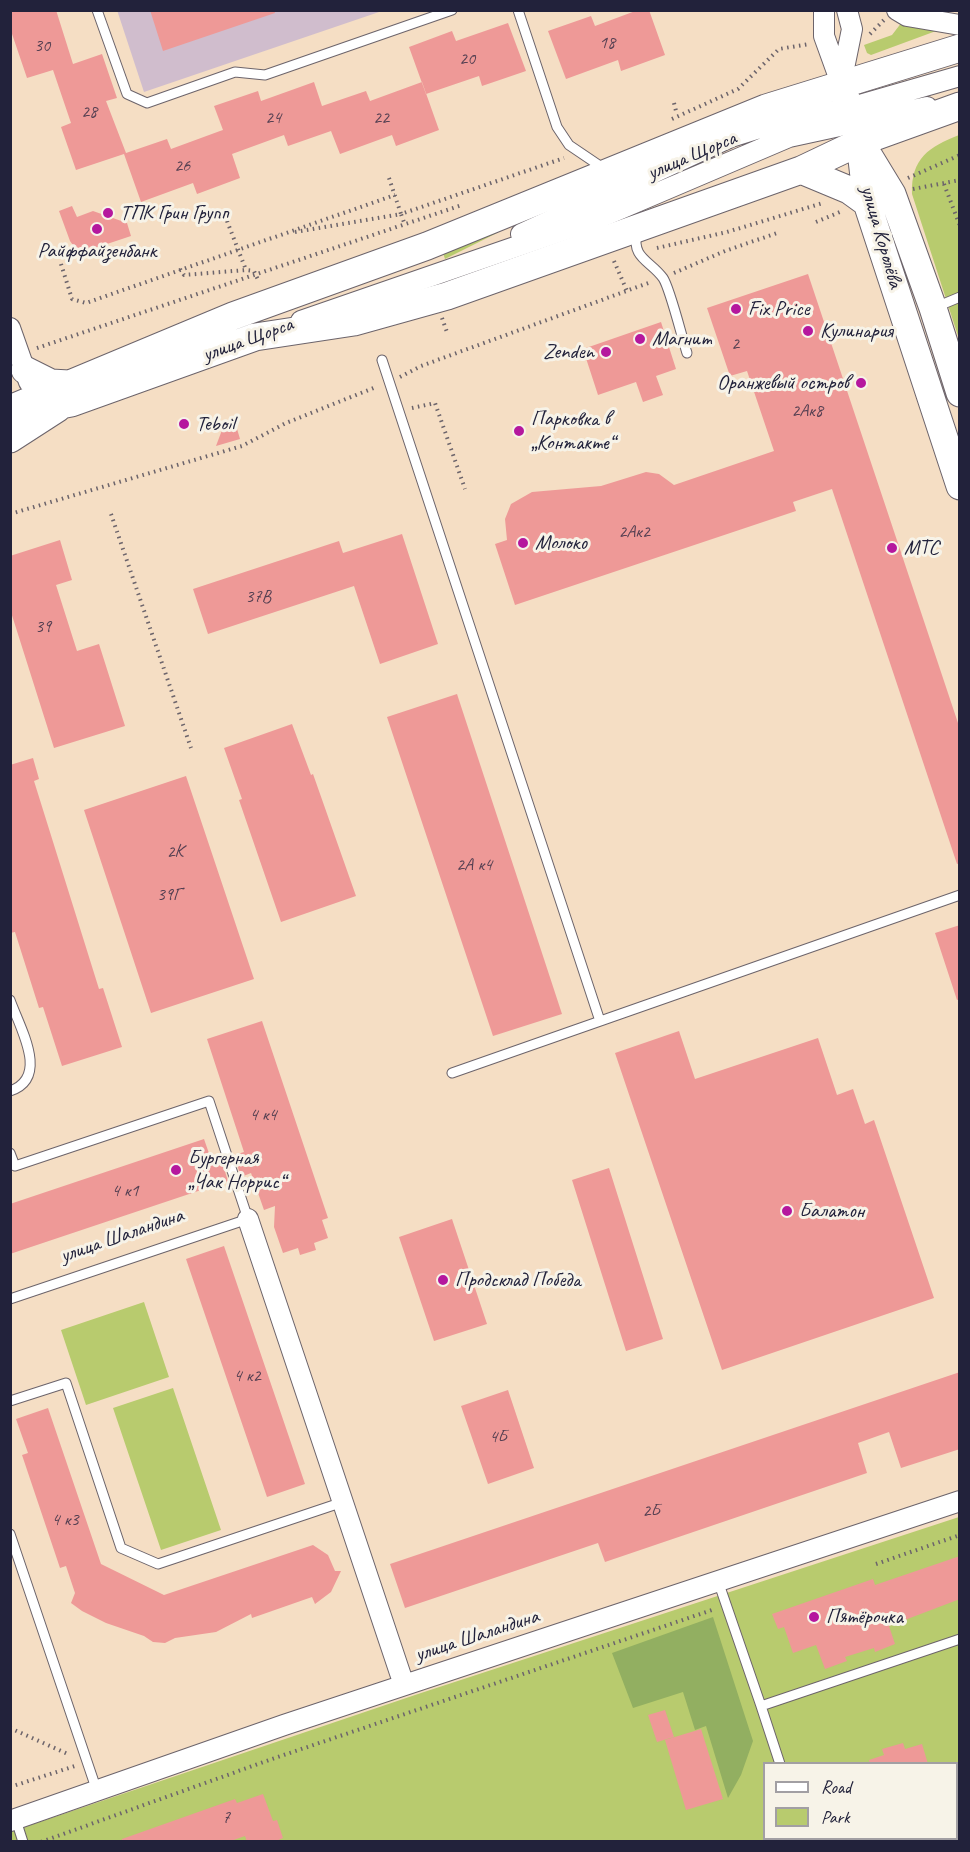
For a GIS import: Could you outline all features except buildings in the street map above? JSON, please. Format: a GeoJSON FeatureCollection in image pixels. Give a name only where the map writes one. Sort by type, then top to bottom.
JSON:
{"type":"FeatureCollection","features":[{"type":"Feature","properties":{"kind":"main road"},"geometry":{"type":"LineString","coordinates":[[255,337],[354,322],[441,298],[801,170],[851,114],[960,48]]}},
{"type":"Feature","properties":{"kind":"main road"},"geometry":{"type":"LineString","coordinates":[[39,404],[233,316],[427,246],[766,108],[851,114],[960,104]]}},
{"type":"Feature","properties":{"kind":"main road","name":"улица Королёва"},"geometry":{"type":"LineString","coordinates":[[851,114],[867,202],[960,486]]}},
{"type":"Feature","properties":{"kind":"main road","name":"улица Королёва"},"geometry":{"type":"LineString","coordinates":[[851,114],[892,194],[933,308],[960,393]]}},
{"type":"Feature","properties":{"kind":"main road"},"geometry":{"type":"LineString","coordinates":[[801,170],[849,190],[867,202]]}},
{"type":"Feature","properties":{"kind":"main road","name":"улица Щорса"},"geometry":{"type":"LineString","coordinates":[[10,439],[39,404],[255,337]]}},
{"type":"Feature","properties":{"kind":"main road"},"geometry":{"type":"LineString","coordinates":[[22,362],[51,383],[39,404]]}},
{"type":"Feature","properties":{"kind":"street"},"geometry":{"type":"LineString","coordinates":[[824,10],[826,41],[851,114]]}},
{"type":"Feature","properties":{"kind":"street"},"geometry":{"type":"LineString","coordinates":[[847,10],[852,30],[850,37],[851,114]]}},
{"type":"Feature","properties":{"kind":"street"},"geometry":{"type":"LineString","coordinates":[[891,14],[960,25]]}},
{"type":"Feature","properties":{"kind":"street","name":"улица Щорса"},"geometry":{"type":"LineString","coordinates":[[255,337],[438,273],[731,137],[782,121],[851,114],[960,76]]}},
{"type":"Feature","properties":{"kind":"street"},"geometry":{"type":"LineString","coordinates":[[10,328],[39,404]]}},
{"type":"Feature","properties":{"kind":"street"},"geometry":{"type":"LineString","coordinates":[[248,1219],[404,1685]]}},
{"type":"Feature","properties":{"kind":"street","name":"улица Шаландина"},"geometry":{"type":"LineString","coordinates":[[13,1820],[404,1685],[960,1501]]}},
{"type":"Feature","properties":{"kind":"lane"},"geometry":{"type":"LineString","coordinates":[[97,10],[127,94],[147,103],[235,72],[265,75],[452,10]]}},
{"type":"Feature","properties":{"kind":"lane"},"geometry":{"type":"LineString","coordinates":[[518,10],[557,127],[569,146],[610,173]]}},
{"type":"Feature","properties":{"kind":"lane"},"geometry":{"type":"LineString","coordinates":[[638,229],[635,241],[643,261],[663,278],[687,353]]}},
{"type":"Feature","properties":{"kind":"lane"},"geometry":{"type":"LineString","coordinates":[[933,308],[960,297]]}},
{"type":"Feature","properties":{"kind":"lane"},"geometry":{"type":"LineString","coordinates":[[382,360],[600,1021]]}},
{"type":"Feature","properties":{"kind":"lane"},"geometry":{"type":"LineString","coordinates":[[452,1073],[960,895]]}},
{"type":"Feature","properties":{"kind":"lane"},"geometry":{"type":"LineString","coordinates":[[10,1000],[31,1060],[32,1072],[27,1083],[10,1091]]}},
{"type":"Feature","properties":{"kind":"lane"},"geometry":{"type":"LineString","coordinates":[[10,1153],[15,1166],[209,1101],[248,1219]]}},
{"type":"Feature","properties":{"kind":"lane","name":"улица Шаландина"},"geometry":{"type":"LineString","coordinates":[[10,1299],[248,1219]]}},
{"type":"Feature","properties":{"kind":"lane"},"geometry":{"type":"LineString","coordinates":[[10,1401],[66,1383],[121,1548],[158,1564],[343,1502]]}},
{"type":"Feature","properties":{"kind":"lane"},"geometry":{"type":"LineString","coordinates":[[10,1534],[97,1791]]}},
{"type":"Feature","properties":{"kind":"lane"},"geometry":{"type":"LineString","coordinates":[[718,1581],[779,1762]]}},
{"type":"Feature","properties":{"kind":"lane"},"geometry":{"type":"LineString","coordinates":[[761,1706],[960,1639]]}},
{"type":"Feature","properties":{"kind":"lane"},"geometry":{"type":"LineString","coordinates":[[13,1820],[23,1842]]}},
{"type":"Feature","properties":{"kind":"path"},"geometry":{"type":"LineString","coordinates":[[850,37],[870,34],[891,14]]}},
{"type":"Feature","properties":{"kind":"path"},"geometry":{"type":"LineString","coordinates":[[663,123],[738,89],[779,49],[826,41]]}},
{"type":"Feature","properties":{"kind":"path"},"geometry":{"type":"LineString","coordinates":[[674,103],[676,111]]}},
{"type":"Feature","properties":{"kind":"path"},"geometry":{"type":"LineString","coordinates":[[389,178],[401,214],[579,152]]}},
{"type":"Feature","properties":{"kind":"path"},"geometry":{"type":"LineString","coordinates":[[918,188],[960,180]]}},
{"type":"Feature","properties":{"kind":"path"},"geometry":{"type":"LineString","coordinates":[[944,184],[960,226]]}},
{"type":"Feature","properties":{"kind":"path"},"geometry":{"type":"LineString","coordinates":[[61,264],[72,299],[86,303],[395,195]]}},
{"type":"Feature","properties":{"kind":"path"},"geometry":{"type":"LineString","coordinates":[[22,362],[470,202]]}},
{"type":"Feature","properties":{"kind":"path"},"geometry":{"type":"LineString","coordinates":[[227,221],[246,270]]}},
{"type":"Feature","properties":{"kind":"path"},"geometry":{"type":"LineString","coordinates":[[180,269],[184,275],[254,271]]}},
{"type":"Feature","properties":{"kind":"path"},"geometry":{"type":"LineString","coordinates":[[399,411],[435,403],[465,489]]}},
{"type":"Feature","properties":{"kind":"path"},"geometry":{"type":"LineString","coordinates":[[10,505],[13,513]]}},
{"type":"Feature","properties":{"kind":"path"},"geometry":{"type":"LineString","coordinates":[[111,514],[191,747]]}},
{"type":"Feature","properties":{"kind":"path"},"geometry":{"type":"LineString","coordinates":[[876,1564],[960,1536]]}},
{"type":"Feature","properties":{"kind":"path"},"geometry":{"type":"LineString","coordinates":[[40,1842],[264,1761],[727,1605]]}},
{"type":"Feature","properties":{"kind":"path"},"geometry":{"type":"LineString","coordinates":[[10,1728],[87,1762]]}},
{"type":"Feature","properties":{"kind":"path"},"geometry":{"type":"LineString","coordinates":[[10,1787],[87,1762]]}},
{"type":"Feature","properties":{"kind":"shaded area"},"geometry":{"type":"Polygon","coordinates":[[[117,10],[382,11],[144,92],[117,10]]]}},
{"type":"Feature","properties":{"kind":"green space"},"geometry":{"type":"Polygon","coordinates":[[[902,22],[936,31],[871,55],[867,53],[864,45],[892,35],[902,22]]]}},
{"type":"Feature","properties":{"kind":"green space"},"geometry":{"type":"Polygon","coordinates":[[[959,135],[959,339],[912,194],[915,171],[924,156],[939,144],[959,135]]]}},
{"type":"Feature","properties":{"kind":"green space"},"geometry":{"type":"Polygon","coordinates":[[[495,230],[497,233],[445,259],[442,250],[495,230]]]}},
{"type":"Feature","properties":{"kind":"green space"},"geometry":{"type":"Polygon","coordinates":[[[144,1302],[169,1377],[86,1405],[61,1330],[144,1302]]]}},
{"type":"Feature","properties":{"kind":"green space"},"geometry":{"type":"Polygon","coordinates":[[[173,1388],[221,1530],[161,1550],[113,1408],[173,1388]]]}},
{"type":"Feature","properties":{"kind":"green space"},"geometry":{"type":"Polygon","coordinates":[[[959,1517],[959,1841],[11,1842],[10,1832],[418,1694],[959,1517]]]}},
{"type":"Feature","properties":{"kind":"green space"},"geometry":{"type":"Polygon","coordinates":[[[713,1617],[753,1741],[741,1775],[728,1798],[706,1726],[695,1730],[683,1692],[633,1708],[612,1653],[713,1617]]]}},
{"type":"Feature","properties":{"kind":"place","name":"ТПК Грин Групп"},"geometry":{"type":"Point","coordinates":[108,213]}},
{"type":"Feature","properties":{"kind":"place","name":"Райффайзенбанк"},"geometry":{"type":"Point","coordinates":[97,229]}},
{"type":"Feature","properties":{"kind":"place","name":"Fix Price"},"geometry":{"type":"Point","coordinates":[736,309]}},
{"type":"Feature","properties":{"kind":"place","name":"Кулинария"},"geometry":{"type":"Point","coordinates":[808,331]}},
{"type":"Feature","properties":{"kind":"place","name":"Магнит"},"geometry":{"type":"Point","coordinates":[640,339]}},
{"type":"Feature","properties":{"kind":"place","name":"Zenden"},"geometry":{"type":"Point","coordinates":[606,352]}},
{"type":"Feature","properties":{"kind":"place","name":"Оранжевый остров"},"geometry":{"type":"Point","coordinates":[861,383]}},
{"type":"Feature","properties":{"kind":"place","name":"Teboil"},"geometry":{"type":"Point","coordinates":[184,424]}},
{"type":"Feature","properties":{"kind":"place","name":"Парковка в „Контакте“"},"geometry":{"type":"Point","coordinates":[519,431]}},
{"type":"Feature","properties":{"kind":"place","name":"Молоко"},"geometry":{"type":"Point","coordinates":[523,543]}},
{"type":"Feature","properties":{"kind":"place","name":"МТС"},"geometry":{"type":"Point","coordinates":[892,548]}},
{"type":"Feature","properties":{"kind":"place","name":"Бургерная „Чак Норрис“"},"geometry":{"type":"Point","coordinates":[176,1170]}},
{"type":"Feature","properties":{"kind":"place","name":"Балатон"},"geometry":{"type":"Point","coordinates":[787,1211]}},
{"type":"Feature","properties":{"kind":"place","name":"Продсклад Победа"},"geometry":{"type":"Point","coordinates":[443,1280]}},
{"type":"Feature","properties":{"kind":"place","name":"Пятёрочка"},"geometry":{"type":"Point","coordinates":[814,1617]}}]}
